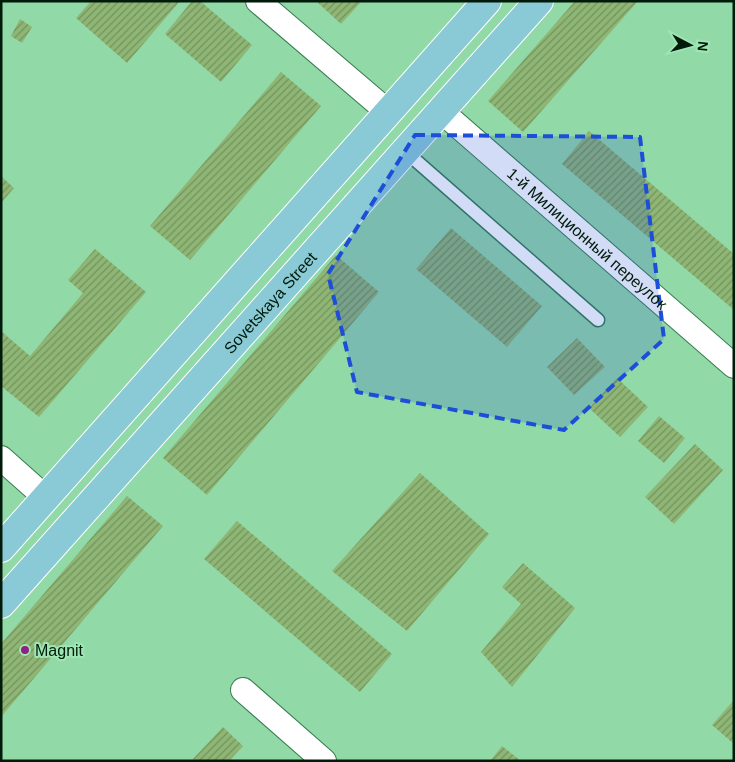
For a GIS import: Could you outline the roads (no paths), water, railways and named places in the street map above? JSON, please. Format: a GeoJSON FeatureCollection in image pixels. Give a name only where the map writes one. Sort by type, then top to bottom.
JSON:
{"type":"FeatureCollection","features":[{"type":"Feature","properties":{"kind":"main road"},"geometry":{"type":"LineString","coordinates":[[1,548],[487,1]]}},
{"type":"Feature","properties":{"kind":"main road","name":"Sovetskaya Street"},"geometry":{"type":"LineString","coordinates":[[1,604],[539,1]]}},
{"type":"Feature","properties":{"kind":"street"},"geometry":{"type":"LineString","coordinates":[[258,1],[388,112]]}},
{"type":"Feature","properties":{"kind":"street","name":"1-й Милиционный переулок"},"geometry":{"type":"LineString","coordinates":[[441,111],[734,366]]}},
{"type":"Feature","properties":{"kind":"street"},"geometry":{"type":"LineString","coordinates":[[1,458],[46,498]]}},
{"type":"Feature","properties":{"kind":"street"},"geometry":{"type":"LineString","coordinates":[[243,690],[324,761]]}},
{"type":"Feature","properties":{"kind":"lane"},"geometry":{"type":"LineString","coordinates":[[406,151],[598,320]]}},
{"type":"Feature","properties":{"kind":"place","name":"Magnit"},"geometry":{"type":"Point","coordinates":[25,650]}}]}
